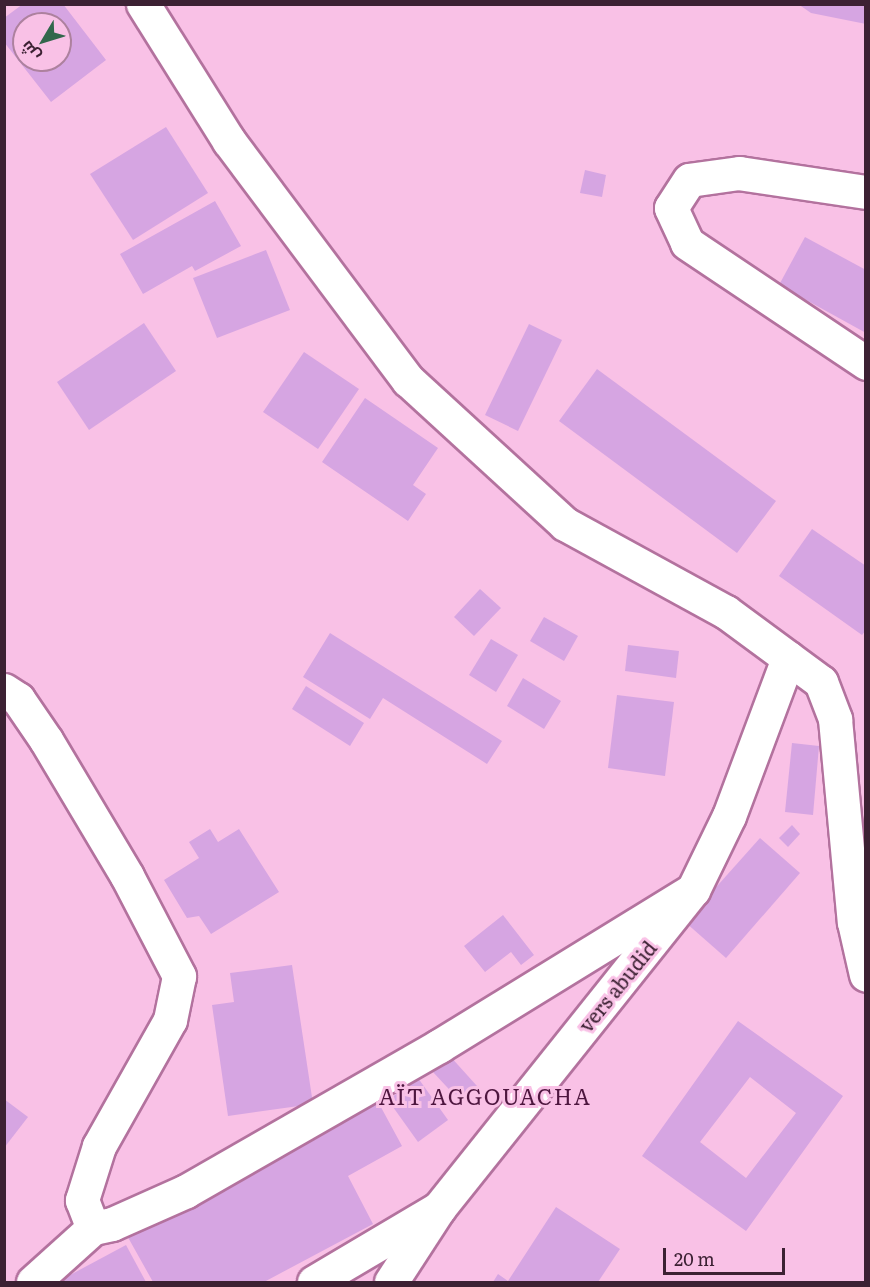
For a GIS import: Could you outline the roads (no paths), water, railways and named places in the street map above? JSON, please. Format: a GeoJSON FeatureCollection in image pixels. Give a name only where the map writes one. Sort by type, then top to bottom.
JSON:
{"type":"FeatureCollection","features":[{"type":"Feature","properties":{"kind":"street"},"geometry":{"type":"LineString","coordinates":[[143,4],[230,141],[408,380],[565,524],[726,612],[821,682],[835,719],[866,975]]}},
{"type":"Feature","properties":{"kind":"street"},"geometry":{"type":"LineString","coordinates":[[866,192],[739,173],[689,180],[671,208],[687,243],[866,363]]}},
{"type":"Feature","properties":{"kind":"street","name":"vers abudid"},"geometry":{"type":"LineString","coordinates":[[391,1282],[440,1208],[693,890],[729,816],[789,658]]}},
{"type":"Feature","properties":{"kind":"street"},"geometry":{"type":"LineString","coordinates":[[4,690],[18,699],[46,740],[127,876],[179,976],[170,1020],[99,1146],[82,1200],[93,1228]]}},
{"type":"Feature","properties":{"kind":"street"},"geometry":{"type":"LineString","coordinates":[[33,1282],[93,1228],[112,1224],[186,1191],[440,1046],[693,890]]}},
{"type":"Feature","properties":{"kind":"street"},"geometry":{"type":"LineString","coordinates":[[314,1282],[440,1208]]}},
{"type":"Feature","properties":{"kind":"district","name":"AÏT AGGOUACHA"},"geometry":{"type":"Point","coordinates":[485,1096]}}]}
